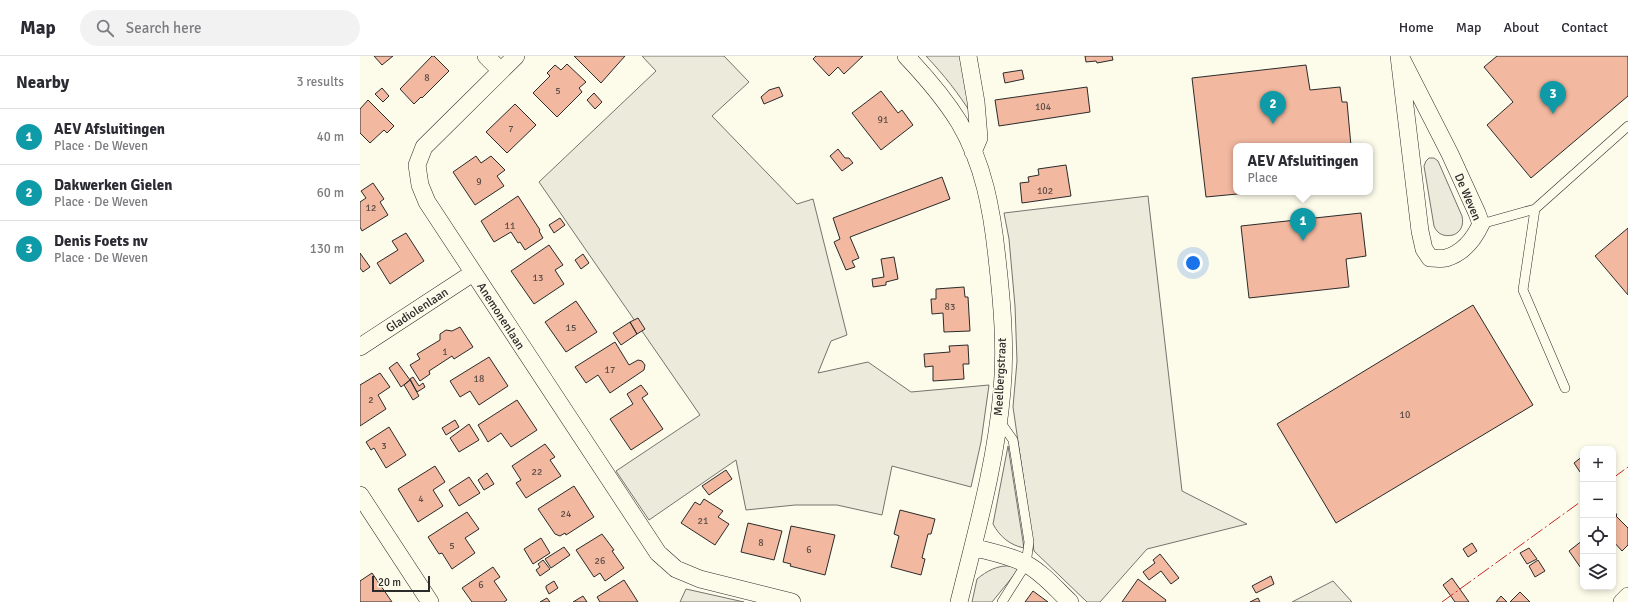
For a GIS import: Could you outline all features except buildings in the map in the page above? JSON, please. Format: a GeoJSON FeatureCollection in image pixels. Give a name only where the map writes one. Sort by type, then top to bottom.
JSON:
{"type":"FeatureCollection","features":[{"type":"Feature","properties":{"kind":"street"},"geometry":{"type":"LineString","coordinates":[[486,56],[501,71]]}},
{"type":"Feature","properties":{"kind":"street","name":"Anemonenlaan"},"geometry":{"type":"LineString","coordinates":[[516,56],[424,147],[417,165],[420,185],[427,202],[658,553],[676,569],[700,580],[792,602]]}},
{"type":"Feature","properties":{"kind":"street","name":"Meelbergstraat"},"geometry":{"type":"LineString","coordinates":[[906,56],[937,90],[959,123],[973,152],[984,181],[994,222],[1000,287],[1003,352],[1002,391],[993,460],[959,602]]}},
{"type":"Feature","properties":{"kind":"street"},"geometry":{"type":"LineString","coordinates":[[968,56],[976,102],[979,138],[973,152]]}},
{"type":"Feature","properties":{"kind":"street","name":"De Weven"},"geometry":{"type":"LineString","coordinates":[[1399,56],[1450,154],[1481,224],[1475,238],[1458,252],[1445,258],[1430,258],[1424,249],[1420,231],[1399,56]]}},
{"type":"Feature","properties":{"kind":"street","name":"Gladiolenlaan"},"geometry":{"type":"LineString","coordinates":[[360,347],[473,273]]}},
{"type":"Feature","properties":{"kind":"street"},"geometry":{"type":"LineString","coordinates":[[360,495],[430,602]]}},
{"type":"Feature","properties":{"kind":"street"},"geometry":{"type":"LineString","coordinates":[[973,547],[1010,557],[1026,564],[1046,579],[1070,602]]}},
{"type":"Feature","properties":{"kind":"street"},"geometry":{"type":"LineString","coordinates":[[1622,602],[1628,596]]}},
{"type":"Feature","properties":{"kind":"lane"},"geometry":{"type":"LineString","coordinates":[[1481,224],[1535,209],[1628,126]]}},
{"type":"Feature","properties":{"kind":"lane"},"geometry":{"type":"LineString","coordinates":[[1535,209],[1523,290],[1565,388]]}},
{"type":"Feature","properties":{"kind":"lane"},"geometry":{"type":"LineString","coordinates":[[999,419],[1013,440],[1029,542],[1026,564],[1002,602]]}},
{"type":"Feature","properties":{"kind":"shaded area"},"geometry":{"type":"Polygon","coordinates":[[[642,56],[724,56],[749,82],[712,116],[797,204],[813,199],[847,335],[831,341],[818,373],[868,362],[911,392],[989,385],[981,442],[971,487],[892,466],[882,515],[837,505],[795,505],[746,510],[736,460],[649,520],[616,471],[700,415],[539,182],[656,71],[642,56]]]}},
{"type":"Feature","properties":{"kind":"shaded area"},"geometry":{"type":"Polygon","coordinates":[[[926,56],[962,56],[972,115],[951,85],[926,56]]]}},
{"type":"Feature","properties":{"kind":"shaded area"},"geometry":{"type":"Polygon","coordinates":[[[1429,158],[1434,158],[1438,161],[1462,216],[1463,222],[1461,228],[1453,235],[1447,236],[1441,234],[1434,226],[1424,166],[1429,158]]]}},
{"type":"Feature","properties":{"kind":"shaded area"},"geometry":{"type":"Polygon","coordinates":[[[1148,196],[1182,491],[1247,524],[1147,549],[1100,602],[1087,602],[1034,551],[1013,407],[1017,361],[1015,306],[1009,239],[1004,213],[1148,196]]]}},
{"type":"Feature","properties":{"kind":"shaded area"},"geometry":{"type":"Polygon","coordinates":[[[1008,446],[1024,548],[1014,545],[1006,540],[993,524],[1008,446]]]}},
{"type":"Feature","properties":{"kind":"shaded area"},"geometry":{"type":"Polygon","coordinates":[[[1001,566],[1011,566],[1019,569],[992,602],[972,602],[977,579],[992,569],[1001,566]]]}},
{"type":"Feature","properties":{"kind":"shaded area"},"geometry":{"type":"Polygon","coordinates":[[[1333,581],[1352,602],[1292,602],[1333,581]]]}},
{"type":"Feature","properties":{"kind":"shaded area"},"geometry":{"type":"Polygon","coordinates":[[[686,589],[744,602],[680,602],[686,589]]]}},
{"type":"Feature","properties":{"kind":"power"},"geometry":{"type":"LineString","coordinates":[[1616,476],[1628,467]]}},
{"type":"Feature","properties":{"kind":"power"},"geometry":{"type":"LineString","coordinates":[[1442,602],[1580,502]]}},
{"type":"Feature","properties":{"kind":"place","name":"Denis Foets nv"},"geometry":{"type":"Point","coordinates":[1553,114]}},
{"type":"Feature","properties":{"kind":"place","name":"Dakwerken Gielen"},"geometry":{"type":"Point","coordinates":[1273,124]}},
{"type":"Feature","properties":{"kind":"place","name":"AEV Afsluitingen"},"geometry":{"type":"Point","coordinates":[1303,241]}}]}
